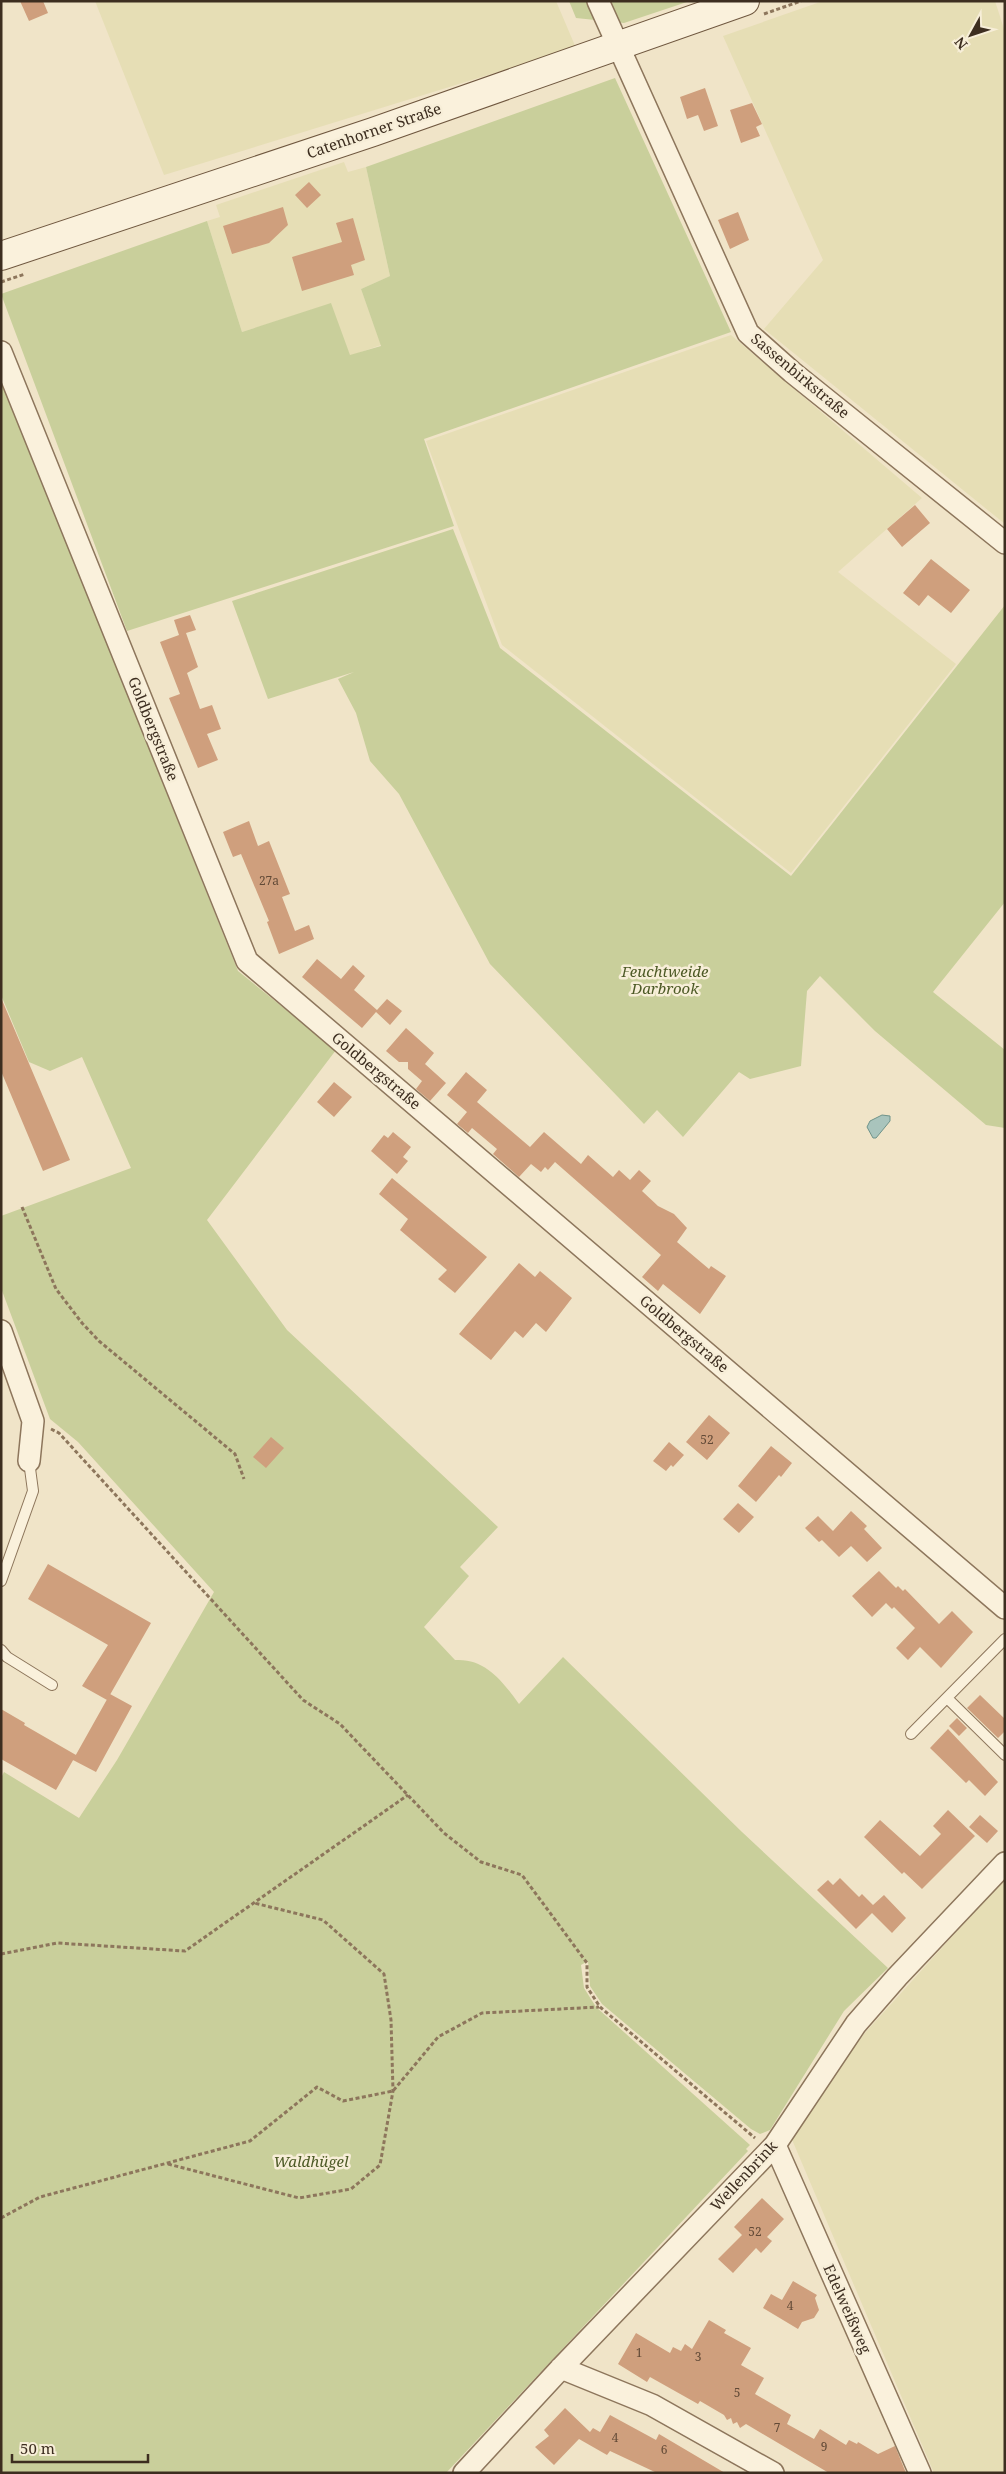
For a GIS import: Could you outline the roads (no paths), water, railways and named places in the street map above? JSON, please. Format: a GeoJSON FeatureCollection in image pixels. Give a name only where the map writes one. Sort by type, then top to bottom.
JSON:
{"type":"FeatureCollection","features":[{"type":"Feature","properties":{"kind":"street","name":"Sassenbirkstraße"},"geometry":{"type":"LineString","coordinates":[[598,1],[616,45],[748,333],[792,372],[1005,543]]}},
{"type":"Feature","properties":{"kind":"street","name":"Catenhorner Straße"},"geometry":{"type":"LineString","coordinates":[[1,256],[373,132],[744,1]]}},
{"type":"Feature","properties":{"kind":"street","name":"Goldbergstraße"},"geometry":{"type":"LineString","coordinates":[[1,352],[247,961],[1005,1608]]}},
{"type":"Feature","properties":{"kind":"street"},"geometry":{"type":"LineString","coordinates":[[1,1331],[33,1420],[29,1461]]}},
{"type":"Feature","properties":{"kind":"street","name":"Wellenbrink"},"geometry":{"type":"LineString","coordinates":[[464,2473],[561,2368],[774,2145],[856,2024],[896,1977],[1005,1863]]}},
{"type":"Feature","properties":{"kind":"street","name":"Edelweißweg"},"geometry":{"type":"LineString","coordinates":[[774,2145],[920,2473]]}},
{"type":"Feature","properties":{"kind":"street"},"geometry":{"type":"LineString","coordinates":[[561,2368],[652,2405],[773,2473]]}},
{"type":"Feature","properties":{"kind":"lane"},"geometry":{"type":"LineString","coordinates":[[1,1581],[33,1492],[29,1461]]}},
{"type":"Feature","properties":{"kind":"lane"},"geometry":{"type":"LineString","coordinates":[[911,1734],[1005,1639]]}},
{"type":"Feature","properties":{"kind":"lane"},"geometry":{"type":"LineString","coordinates":[[1,1650],[7,1658],[52,1685]]}},
{"type":"Feature","properties":{"kind":"lane"},"geometry":{"type":"LineString","coordinates":[[947,1698],[1005,1755]]}},
{"type":"Feature","properties":{"kind":"water"},"geometry":{"type":"Polygon","coordinates":[[[882,1115],[890,1116],[890,1121],[876,1138],[873,1138],[867,1127],[870,1121],[882,1115]]]}},
{"type":"Feature","properties":{"kind":"park label","name":"Feuchtweide Darbrook"},"geometry":{"type":"Point","coordinates":[665,980]}},
{"type":"Feature","properties":{"kind":"park label","name":"Waldhügel"},"geometry":{"type":"Point","coordinates":[311,2162]}}]}
